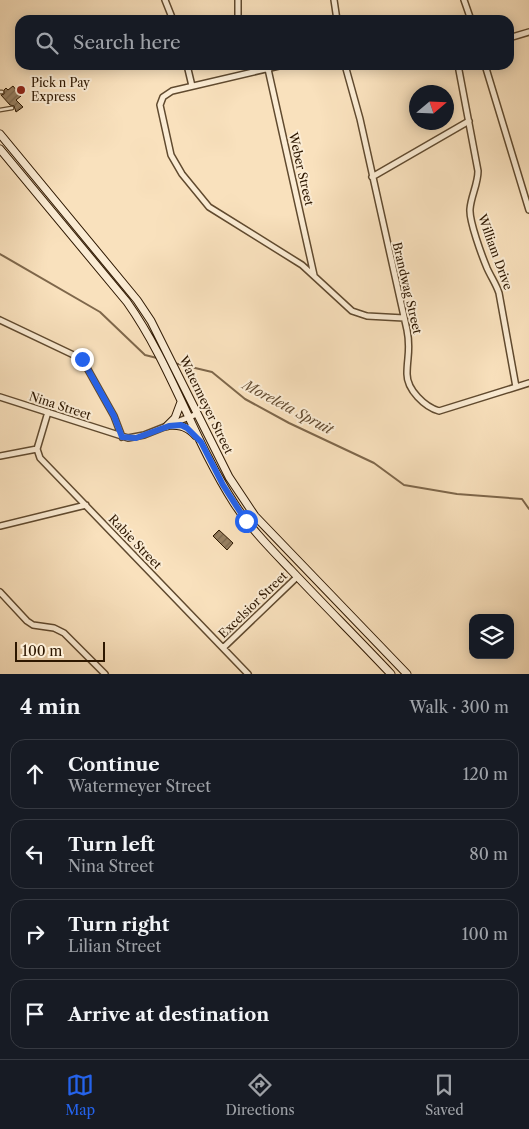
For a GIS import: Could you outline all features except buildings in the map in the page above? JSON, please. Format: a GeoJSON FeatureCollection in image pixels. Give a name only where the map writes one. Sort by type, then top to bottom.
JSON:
{"type":"FeatureCollection","features":[{"type":"Feature","properties":{"kind":"main road","name":"Watermeyer Street"},"geometry":{"type":"LineString","coordinates":[[0,134],[137,300],[152,321],[228,477],[255,516],[407,674]]}},
{"type":"Feature","properties":{"kind":"main road","name":"Watermeyer Street"},"geometry":{"type":"LineString","coordinates":[[0,149],[127,302],[140,321],[155,347],[223,485],[246,521],[297,577],[392,674]]}},
{"type":"Feature","properties":{"kind":"main road"},"geometry":{"type":"LineString","coordinates":[[168,426],[175,418],[181,402]]}},
{"type":"Feature","properties":{"kind":"main road"},"geometry":{"type":"LineString","coordinates":[[168,426],[181,425],[187,428],[201,442]]}},
{"type":"Feature","properties":{"kind":"street"},"geometry":{"type":"LineString","coordinates":[[165,0],[171,15]]}},
{"type":"Feature","properties":{"kind":"street"},"geometry":{"type":"LineString","coordinates":[[238,0],[238,15]]}},
{"type":"Feature","properties":{"kind":"street"},"geometry":{"type":"LineString","coordinates":[[334,0],[336,15]]}},
{"type":"Feature","properties":{"kind":"street"},"geometry":{"type":"LineString","coordinates":[[464,0],[468,15]]}},
{"type":"Feature","properties":{"kind":"street"},"geometry":{"type":"LineString","coordinates":[[514,36],[529,32]]}},
{"type":"Feature","properties":{"kind":"street"},"geometry":{"type":"LineString","coordinates":[[188,70],[192,86]]}},
{"type":"Feature","properties":{"kind":"street"},"geometry":{"type":"LineString","coordinates":[[264,70],[192,86],[168,93],[163,97],[160,103],[168,143],[177,168],[203,202],[212,210],[296,260],[347,307],[367,316],[404,318]]}},
{"type":"Feature","properties":{"kind":"street","name":"Weber Street"},"geometry":{"type":"LineString","coordinates":[[268,70],[314,275]]}},
{"type":"Feature","properties":{"kind":"street","name":"Brandwag Street"},"geometry":{"type":"LineString","coordinates":[[345,70],[360,119],[410,344],[407,378],[412,389],[430,408],[439,411],[529,383]]}},
{"type":"Feature","properties":{"kind":"street","name":"William Drive"},"geometry":{"type":"LineString","coordinates":[[459,70],[478,171],[478,179],[470,205],[470,216],[487,267],[495,280],[499,293],[516,387]]}},
{"type":"Feature","properties":{"kind":"street"},"geometry":{"type":"LineString","coordinates":[[487,70],[529,208]]}},
{"type":"Feature","properties":{"kind":"street"},"geometry":{"type":"LineString","coordinates":[[372,177],[469,121]]}},
{"type":"Feature","properties":{"kind":"street"},"geometry":{"type":"LineString","coordinates":[[0,320],[82,359],[114,416],[122,437]]}},
{"type":"Feature","properties":{"kind":"street","name":"Nina Street"},"geometry":{"type":"LineString","coordinates":[[0,396],[122,437],[136,438],[198,414]]}},
{"type":"Feature","properties":{"kind":"street"},"geometry":{"type":"LineString","coordinates":[[0,456],[37,448],[48,412]]}},
{"type":"Feature","properties":{"kind":"street","name":"Rabie Street"},"geometry":{"type":"LineString","coordinates":[[37,448],[42,460],[248,674]]}},
{"type":"Feature","properties":{"kind":"street"},"geometry":{"type":"LineString","coordinates":[[0,526],[86,505]]}},
{"type":"Feature","properties":{"kind":"street","name":"Excelsior Street"},"geometry":{"type":"LineString","coordinates":[[223,648],[297,577]]}},
{"type":"Feature","properties":{"kind":"street"},"geometry":{"type":"LineString","coordinates":[[0,592],[30,623],[54,628],[64,633],[105,674]]}},
{"type":"Feature","properties":{"kind":"lane"},"geometry":{"type":"LineString","coordinates":[[0,110],[12,108]]}},
{"type":"Feature","properties":{"kind":"waterway","name":"Moreleta Spruit"},"geometry":{"type":"LineString","coordinates":[[0,254],[100,312],[145,355],[157,358]]}},
{"type":"Feature","properties":{"kind":"waterway","name":"Moreleta Spruit"},"geometry":{"type":"LineString","coordinates":[[174,363],[212,372],[245,399],[289,423],[374,463],[404,485],[457,494],[522,499],[529,509]]}},
{"type":"Feature","properties":{"kind":"place","name":"Pick n Pay Express"},"geometry":{"type":"Point","coordinates":[21,90]}},
{"type":"Feature","properties":{"kind":"route"},"geometry":{"type":"LineString","coordinates":[[82,359],[114,416],[122,437],[136,438],[169,426],[181,425],[187,428],[201,442],[223,485],[246,521]]}}]}
